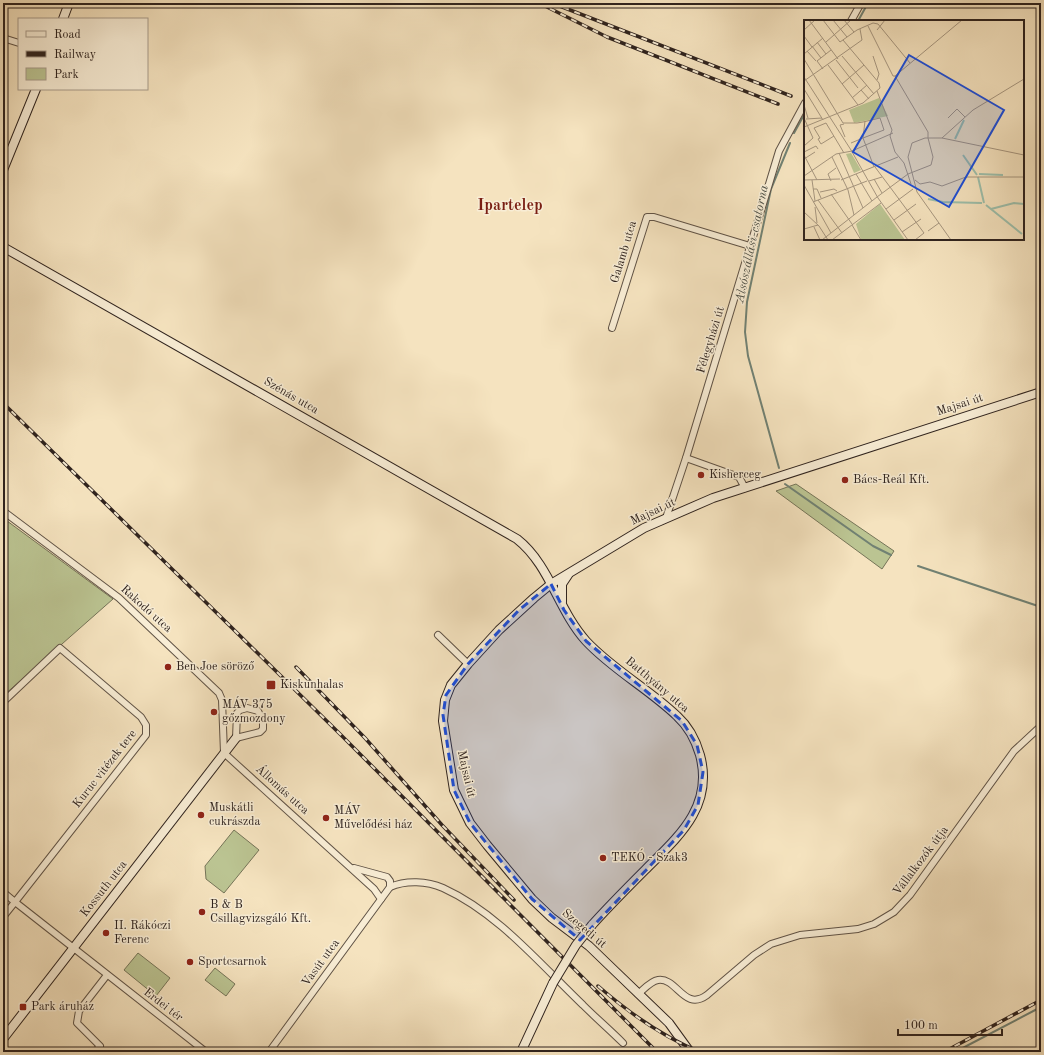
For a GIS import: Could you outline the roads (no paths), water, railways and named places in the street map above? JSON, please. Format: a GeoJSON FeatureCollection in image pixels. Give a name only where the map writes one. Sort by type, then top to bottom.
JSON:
{"type":"FeatureCollection","features":[{"type":"Feature","properties":{"kind":"main road"},"geometry":{"type":"LineString","coordinates":[[63,18],[69,3]]}},
{"type":"Feature","properties":{"kind":"main road"},"geometry":{"type":"LineString","coordinates":[[3,170],[36,90]]}},
{"type":"Feature","properties":{"kind":"main road","name":"Szénás utca"},"geometry":{"type":"LineString","coordinates":[[3,247],[517,539],[533,554],[551,584]]}},
{"type":"Feature","properties":{"kind":"main road","name":"Majsai út"},"geometry":{"type":"LineString","coordinates":[[468,818],[454,790],[443,716],[446,696],[454,681],[468,664],[519,610],[551,584],[619,542],[666,518],[745,488],[1041,392]]}},
{"type":"Feature","properties":{"kind":"main road"},"geometry":{"type":"LineString","coordinates":[[564,610],[561,589],[564,580],[570,573]]}},
{"type":"Feature","properties":{"kind":"main road","name":"Batthyány utca"},"geometry":{"type":"LineString","coordinates":[[521,1052],[553,983],[572,951],[592,925],[684,830],[698,805],[702,788],[703,772],[697,745],[682,721],[586,641],[564,610],[551,584]]}},
{"type":"Feature","properties":{"kind":"main road","name":"Kossuth utca"},"geometry":{"type":"LineString","coordinates":[[3,1039],[236,738]]}},
{"type":"Feature","properties":{"kind":"main road","name":"Szegedi út"},"geometry":{"type":"LineString","coordinates":[[468,818],[478,835],[532,899],[552,918],[589,946],[675,1029],[690,1052]]}},
{"type":"Feature","properties":{"kind":"street"},"geometry":{"type":"LineString","coordinates":[[852,20],[861,3]]}},
{"type":"Feature","properties":{"kind":"street"},"geometry":{"type":"LineString","coordinates":[[3,38],[18,44]]}},
{"type":"Feature","properties":{"kind":"street","name":"Félegyházi út"},"geometry":{"type":"LineString","coordinates":[[666,518],[686,458],[779,151],[804,105]]}},
{"type":"Feature","properties":{"kind":"street","name":"Galamb utca"},"geometry":{"type":"LineString","coordinates":[[612,328],[647,217],[654,217],[750,246]]}},
{"type":"Feature","properties":{"kind":"street"},"geometry":{"type":"LineString","coordinates":[[686,458],[739,477],[745,488]]}},
{"type":"Feature","properties":{"kind":"street","name":"Rakodó utca"},"geometry":{"type":"LineString","coordinates":[[3,511],[119,598],[219,693],[222,700],[224,753]]}},
{"type":"Feature","properties":{"kind":"street"},"geometry":{"type":"LineString","coordinates":[[438,635],[468,664]]}},
{"type":"Feature","properties":{"kind":"street","name":"Kuruc vitézek tere"},"geometry":{"type":"LineString","coordinates":[[3,702],[60,648],[141,717],[147,728],[146,735],[3,917]]}},
{"type":"Feature","properties":{"kind":"street"},"geometry":{"type":"LineString","coordinates":[[247,708],[258,711],[263,721],[260,732],[236,738],[237,713],[240,710],[247,708]]}},
{"type":"Feature","properties":{"kind":"street","name":"Vállalkozók útja"},"geometry":{"type":"LineString","coordinates":[[638,994],[654,982],[661,980],[669,983],[688,998],[700,999],[707,995],[754,955],[771,944],[786,938],[810,933],[858,929],[888,916],[910,895],[1014,751],[1041,726]]}},
{"type":"Feature","properties":{"kind":"street","name":"Állomás utca"},"geometry":{"type":"LineString","coordinates":[[224,753],[343,860],[374,889],[381,899]]}},
{"type":"Feature","properties":{"kind":"street","name":"Állomás utca"},"geometry":{"type":"LineString","coordinates":[[343,860],[359,870],[387,876],[390,881],[390,887]]}},
{"type":"Feature","properties":{"kind":"street"},"geometry":{"type":"LineString","coordinates":[[390,887],[406,883],[432,884],[443,888],[470,904],[507,932],[623,1043]]}},
{"type":"Feature","properties":{"kind":"street","name":"Vasút utca"},"geometry":{"type":"LineString","coordinates":[[269,1052],[390,887]]}},
{"type":"Feature","properties":{"kind":"street"},"geometry":{"type":"LineString","coordinates":[[3,892],[73,948]]}},
{"type":"Feature","properties":{"kind":"street","name":"Erdei tér"},"geometry":{"type":"LineString","coordinates":[[73,948],[206,1052]]}},
{"type":"Feature","properties":{"kind":"street"},"geometry":{"type":"LineString","coordinates":[[95,1052],[100,1046],[77,1023],[79,1011],[107,975]]}},
{"type":"Feature","properties":{"kind":"waterway","name":"Alsószállási-csatorna"},"geometry":{"type":"LineString","coordinates":[[859,20],[868,3]]}},
{"type":"Feature","properties":{"kind":"waterway","name":"Alsószállási-csatorna"},"geometry":{"type":"LineString","coordinates":[[794,133],[804,115]]}},
{"type":"Feature","properties":{"kind":"waterway","name":"Alsószállási-csatorna"},"geometry":{"type":"LineString","coordinates":[[779,468],[748,356],[745,332],[747,302],[771,189],[790,143]]}},
{"type":"Feature","properties":{"kind":"waterway","name":"Alsószállási-csatorna"},"geometry":{"type":"LineString","coordinates":[[785,484],[873,546],[891,555]]}},
{"type":"Feature","properties":{"kind":"waterway","name":"Alsószállási-csatorna"},"geometry":{"type":"LineString","coordinates":[[918,566],[1041,607]]}},
{"type":"Feature","properties":{"kind":"waterway"},"geometry":{"type":"LineString","coordinates":[[955,1052],[1041,1007]]}},
{"type":"Feature","properties":{"kind":"railway"},"geometry":{"type":"LineString","coordinates":[[539,3],[607,37],[778,104]]}},
{"type":"Feature","properties":{"kind":"railway"},"geometry":{"type":"LineString","coordinates":[[552,3],[791,96]]}},
{"type":"Feature","properties":{"kind":"railway"},"geometry":{"type":"LineString","coordinates":[[3,403],[341,735],[657,1052]]}},
{"type":"Feature","properties":{"kind":"railway"},"geometry":{"type":"LineString","coordinates":[[296,667],[365,738],[442,825],[514,900]]}},
{"type":"Feature","properties":{"kind":"railway"},"geometry":{"type":"LineString","coordinates":[[598,986],[646,1023],[672,1039],[700,1052]]}},
{"type":"Feature","properties":{"kind":"railway"},"geometry":{"type":"LineString","coordinates":[[944,1052],[1041,1000]]}},
{"type":"Feature","properties":{"kind":"place","name":"Kisherceg"},"geometry":{"type":"Point","coordinates":[701,475]}},
{"type":"Feature","properties":{"kind":"place","name":"Bács-Reál Kft."},"geometry":{"type":"Point","coordinates":[845,480]}},
{"type":"Feature","properties":{"kind":"place","name":"Ben Joe söröző"},"geometry":{"type":"Point","coordinates":[168,667]}},
{"type":"Feature","properties":{"kind":"place","name":"Kiskunhalas"},"geometry":{"type":"Point","coordinates":[271,685]}},
{"type":"Feature","properties":{"kind":"place","name":"MÁV 375 gőzmozdony"},"geometry":{"type":"Point","coordinates":[214,712]}},
{"type":"Feature","properties":{"kind":"place","name":"Muskátli cukrászda"},"geometry":{"type":"Point","coordinates":[201,815]}},
{"type":"Feature","properties":{"kind":"place","name":"MÁV Művelődési ház"},"geometry":{"type":"Point","coordinates":[326,818]}},
{"type":"Feature","properties":{"kind":"place","name":"TEKÓ - Szak3"},"geometry":{"type":"Point","coordinates":[603,858]}},
{"type":"Feature","properties":{"kind":"place","name":"B & B Csillagvizsgáló Kft."},"geometry":{"type":"Point","coordinates":[202,912]}},
{"type":"Feature","properties":{"kind":"place","name":"II. Rákóczi Ferenc"},"geometry":{"type":"Point","coordinates":[106,933]}},
{"type":"Feature","properties":{"kind":"place","name":"Sportcsarnok"},"geometry":{"type":"Point","coordinates":[190,962]}},
{"type":"Feature","properties":{"kind":"place","name":"Park áruház"},"geometry":{"type":"Point","coordinates":[23,1007]}},
{"type":"Feature","properties":{"kind":"district","name":"Ipartelep"},"geometry":{"type":"Point","coordinates":[510,206]}}]}
